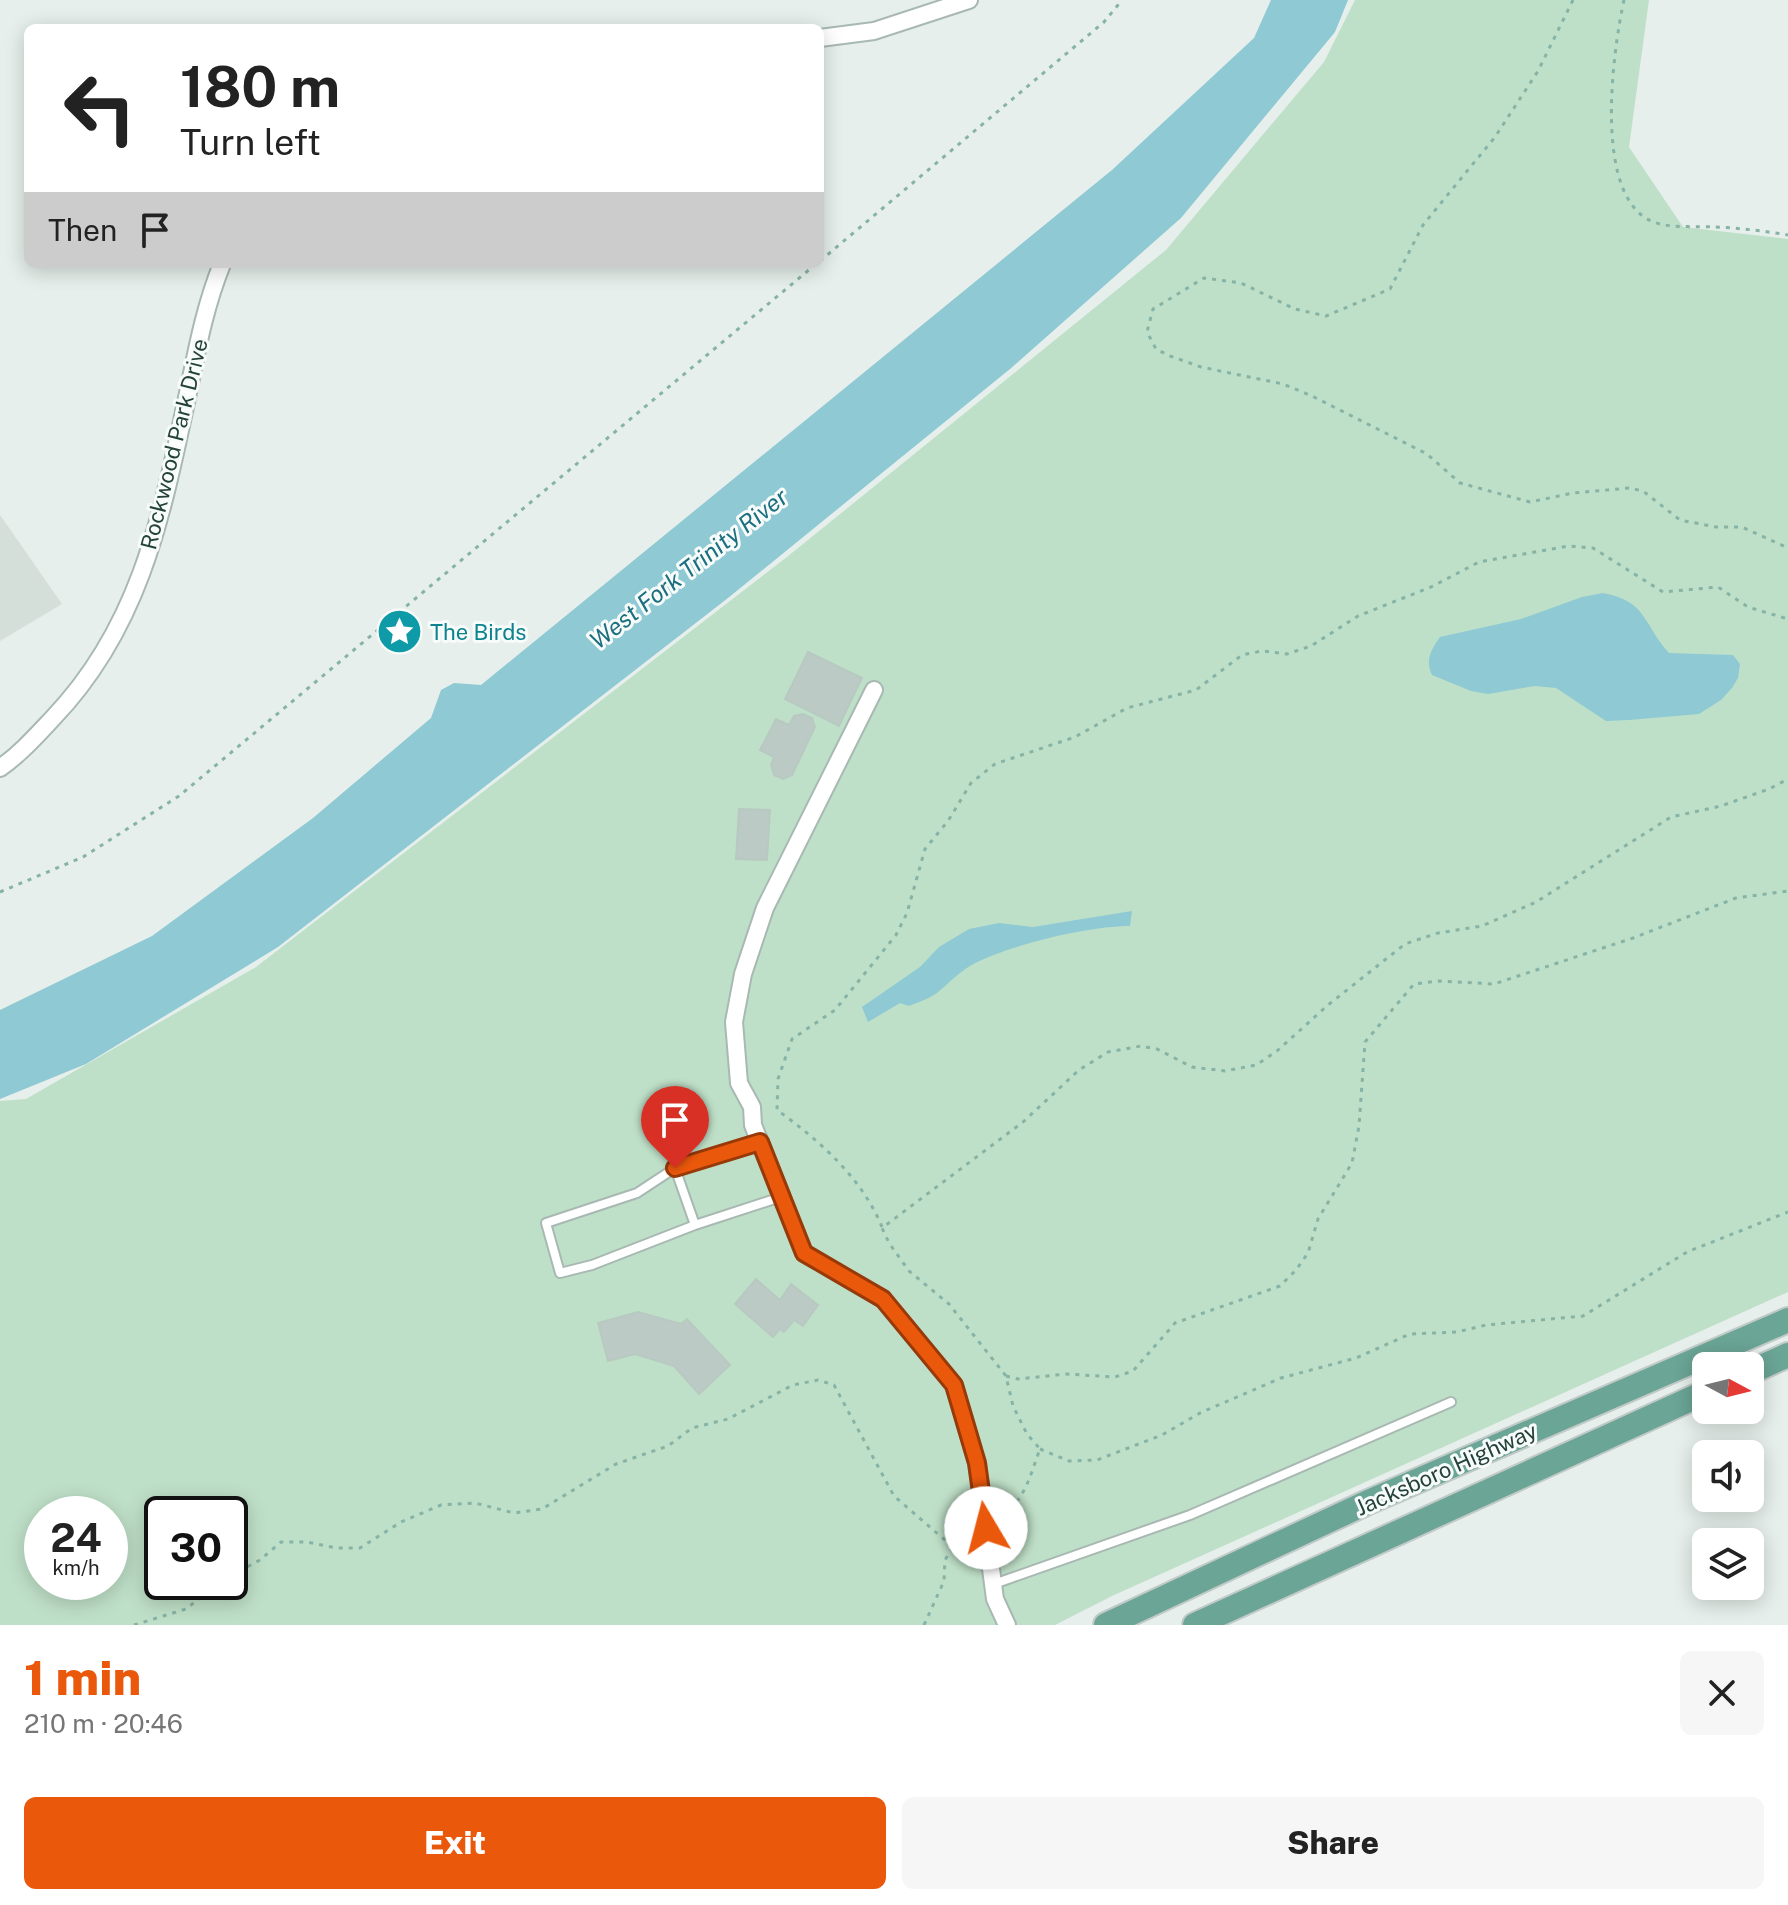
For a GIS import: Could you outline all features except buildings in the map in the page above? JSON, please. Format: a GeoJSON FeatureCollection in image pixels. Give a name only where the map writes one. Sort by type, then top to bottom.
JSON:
{"type":"FeatureCollection","features":[{"type":"Feature","properties":{"kind":"main road","name":"Jacksboro Highway"},"geometry":{"type":"LineString","coordinates":[[1740,1352],[1788,1320]]}},
{"type":"Feature","properties":{"kind":"main road"},"geometry":{"type":"LineString","coordinates":[[1764,1366],[1788,1355]]}},
{"type":"Feature","properties":{"kind":"main road","name":"Jacksboro Highway"},"geometry":{"type":"LineString","coordinates":[[1106,1625],[1366,1503],[1692,1373]]}},
{"type":"Feature","properties":{"kind":"main road","name":"Jacksboro Highway"},"geometry":{"type":"LineString","coordinates":[[1195,1625],[1692,1398]]}},
{"type":"Feature","properties":{"kind":"street"},"geometry":{"type":"LineString","coordinates":[[824,37],[874,31],[969,0]]}},
{"type":"Feature","properties":{"kind":"street","name":"Rockwood Park Drive"},"geometry":{"type":"LineString","coordinates":[[0,768],[17,756],[80,691],[99,664],[134,596],[165,499],[208,299],[220,268]]}},
{"type":"Feature","properties":{"kind":"street"},"geometry":{"type":"LineString","coordinates":[[874,690],[765,908],[743,974],[734,1022],[739,1083],[752,1107],[753,1125],[804,1253],[883,1299],[954,1385],[977,1463],[995,1599],[1007,1625]]}},
{"type":"Feature","properties":{"kind":"lane"},"geometry":{"type":"LineString","coordinates":[[760,1142],[675,1168],[637,1193],[546,1223],[560,1273],[592,1265],[695,1225],[781,1197]]}},
{"type":"Feature","properties":{"kind":"lane"},"geometry":{"type":"LineString","coordinates":[[675,1168],[695,1225]]}},
{"type":"Feature","properties":{"kind":"lane"},"geometry":{"type":"LineString","coordinates":[[993,1584],[1190,1515],[1451,1402]]}},
{"type":"Feature","properties":{"kind":"path"},"geometry":{"type":"LineString","coordinates":[[824,257],[1104,22],[1122,0]]}},
{"type":"Feature","properties":{"kind":"path"},"geometry":{"type":"LineString","coordinates":[[1573,0],[1538,71],[1495,137],[1423,225],[1390,289],[1326,316],[1295,309],[1241,283],[1204,278],[1153,309],[1147,332],[1156,349],[1170,356],[1201,367],[1283,384],[1312,396],[1427,454],[1460,483],[1530,502],[1573,493],[1629,488],[1643,491],[1680,520],[1716,527],[1742,527],[1788,548]]}},
{"type":"Feature","properties":{"kind":"path"},"geometry":{"type":"LineString","coordinates":[[1624,0],[1613,58],[1612,141],[1622,189],[1633,207],[1658,224],[1728,227],[1788,235]]}},
{"type":"Feature","properties":{"kind":"path"},"geometry":{"type":"LineString","coordinates":[[0,892],[83,857],[179,796],[811,268]]}},
{"type":"Feature","properties":{"kind":"path"},"geometry":{"type":"LineString","coordinates":[[1788,619],[1748,607],[1718,587],[1663,592],[1593,548],[1569,546],[1479,562],[1431,587],[1358,616],[1311,646],[1287,654],[1262,651],[1242,655],[1196,690],[1127,708],[1075,737],[995,764],[971,783],[948,821],[925,849],[907,913],[896,935],[835,1010],[792,1039],[778,1079],[777,1110],[829,1152],[861,1189],[875,1209],[889,1243],[909,1271],[949,1304],[1006,1376],[1013,1406],[1027,1434],[1040,1449],[1069,1461],[1097,1460],[1162,1435],[1200,1413],[1281,1378],[1334,1365],[1410,1334],[1457,1332],[1486,1325],[1583,1316],[1687,1252],[1788,1212]]}},
{"type":"Feature","properties":{"kind":"path"},"geometry":{"type":"LineString","coordinates":[[882,1228],[1023,1122],[1079,1070],[1108,1052],[1141,1046],[1157,1049],[1192,1067],[1225,1071],[1256,1065],[1405,944],[1438,933],[1482,926],[1536,902],[1671,817],[1721,806],[1788,779]]}},
{"type":"Feature","properties":{"kind":"path"},"geometry":{"type":"LineString","coordinates":[[1006,1376],[1018,1379],[1066,1374],[1115,1377],[1133,1371],[1175,1323],[1280,1286],[1308,1253],[1318,1219],[1352,1163],[1359,1126],[1365,1042],[1414,984],[1439,981],[1494,984],[1633,938],[1736,898],[1788,891]]}},
{"type":"Feature","properties":{"kind":"path"},"geometry":{"type":"LineString","coordinates":[[248,1566],[281,1542],[360,1548],[401,1522],[441,1505],[475,1503],[514,1513],[542,1509],[616,1464],[668,1446],[692,1428],[728,1419],[793,1385],[818,1380],[834,1385],[894,1496],[953,1547]]}},
{"type":"Feature","properties":{"kind":"path"},"geometry":{"type":"LineString","coordinates":[[924,1625],[944,1581],[945,1560],[953,1547],[972,1539],[1017,1504],[1029,1482],[1040,1449]]}},
{"type":"Feature","properties":{"kind":"path"},"geometry":{"type":"LineString","coordinates":[[134,1625],[186,1609],[197,1600]]}},
{"type":"Feature","properties":{"kind":"shaded area"},"geometry":{"type":"Polygon","coordinates":[[[0,515],[62,604],[0,641],[0,515]]]}},
{"type":"Feature","properties":{"kind":"green space"},"geometry":{"type":"Polygon","coordinates":[[[1355,0],[1649,0],[1629,147],[1683,227],[1788,239],[1788,1292],[1112,1596],[1055,1625],[0,1625],[0,1101],[26,1099],[256,967],[787,557],[1166,250],[1324,62],[1355,0]]]}},
{"type":"Feature","properties":{"kind":"water","name":"West Fork Trinity River"},"geometry":{"type":"Polygon","coordinates":[[[1271,0],[1348,0],[1335,32],[1181,218],[1010,369],[728,598],[278,947],[86,1064],[0,1099],[0,1010],[152,936],[313,818],[431,718],[441,690],[454,683],[481,685],[1112,170],[1254,38],[1271,0]]]}},
{"type":"Feature","properties":{"kind":"water"},"geometry":{"type":"Polygon","coordinates":[[[1603,593],[1636,608],[1669,653],[1733,655],[1740,664],[1738,678],[1732,688],[1721,700],[1699,714],[1606,721],[1556,688],[1535,686],[1488,694],[1471,691],[1432,675],[1430,655],[1440,637],[1521,619],[1582,597],[1603,593]]]}},
{"type":"Feature","properties":{"kind":"water"},"geometry":{"type":"Polygon","coordinates":[[[1132,911],[1130,926],[1071,933],[986,958],[957,975],[931,997],[909,1006],[900,1003],[868,1022],[862,1007],[920,967],[939,947],[969,929],[999,923],[1033,927],[1132,911]]]}},
{"type":"Feature","properties":{"kind":"place","name":"The Birds"},"geometry":{"type":"Point","coordinates":[399,632]}},
{"type":"Feature","properties":{"kind":"route"},"geometry":{"type":"LineString","coordinates":[[675,1168],[760,1142],[804,1253],[883,1299],[954,1385],[977,1463],[986,1528]]}}]}
